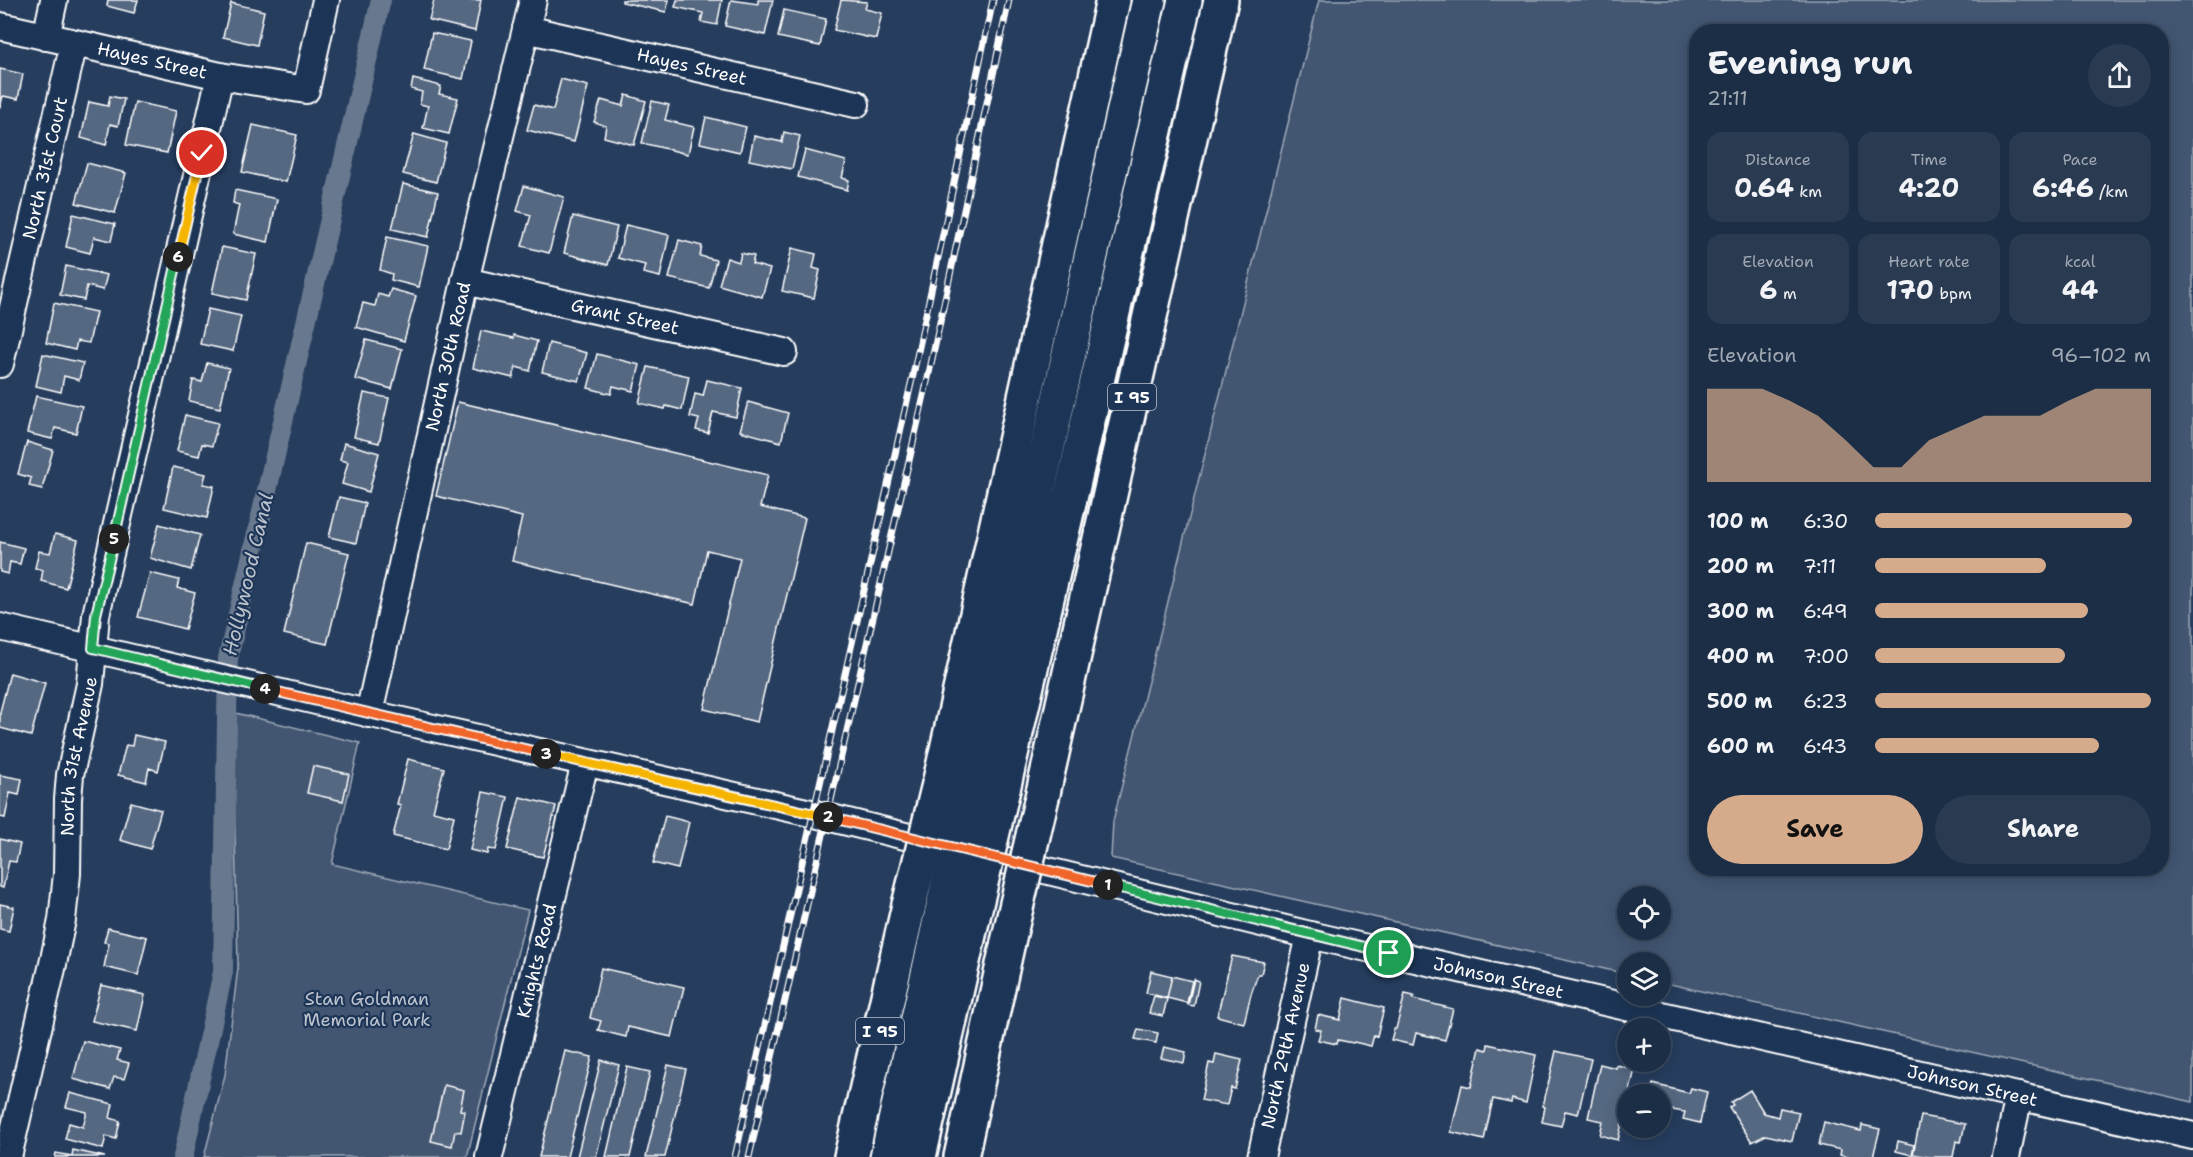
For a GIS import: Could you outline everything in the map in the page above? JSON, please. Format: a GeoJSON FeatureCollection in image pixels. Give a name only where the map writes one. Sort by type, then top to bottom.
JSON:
{"type":"FeatureCollection","features":[{"type":"Feature","properties":{"kind":"highway","name":"I 95"},"geometry":{"type":"LineString","coordinates":[[851,1157],[942,772],[1113,0]]}},
{"type":"Feature","properties":{"kind":"highway"},"geometry":{"type":"LineString","coordinates":[[988,785],[1149,0]]}},
{"type":"Feature","properties":{"kind":"highway"},"geometry":{"type":"LineString","coordinates":[[888,1157],[958,914],[988,785],[1185,0]]}},
{"type":"Feature","properties":{"kind":"highway","name":"I 95"},"geometry":{"type":"LineString","coordinates":[[961,1157],[1221,0]]}},
{"type":"Feature","properties":{"kind":"highway"},"geometry":{"type":"LineString","coordinates":[[919,1157],[958,914]]}},
{"type":"Feature","properties":{"kind":"street"},"geometry":{"type":"LineString","coordinates":[[46,37],[54,0]]}},
{"type":"Feature","properties":{"kind":"street","name":"Hayes Street"},"geometry":{"type":"LineString","coordinates":[[0,26],[220,76],[306,90],[326,0]]}},
{"type":"Feature","properties":{"kind":"street","name":"North 30th Road"},"geometry":{"type":"LineString","coordinates":[[369,714],[465,280],[533,0]]}},
{"type":"Feature","properties":{"kind":"street","name":"Hayes Street"},"geometry":{"type":"LineString","coordinates":[[526,29],[856,104]]}},
{"type":"Feature","properties":{"kind":"street","name":"North 31st Court"},"geometry":{"type":"LineString","coordinates":[[0,364],[75,43]]}},
{"type":"Feature","properties":{"kind":"street","name":"North 31st Avenue"},"geometry":{"type":"LineString","coordinates":[[8,1157],[60,930],[67,874],[70,775],[90,684],[96,615],[220,76]]}},
{"type":"Feature","properties":{"kind":"street","name":"Grant Street"},"geometry":{"type":"LineString","coordinates":[[465,280],[784,352]]}},
{"type":"Feature","properties":{"kind":"street","name":"Johnson Street"},"geometry":{"type":"LineString","coordinates":[[0,627],[369,714],[814,813],[1310,935],[2193,1136]]}},
{"type":"Feature","properties":{"kind":"street","name":"Knights Road"},"geometry":{"type":"LineString","coordinates":[[489,1157],[585,763]]}},
{"type":"Feature","properties":{"kind":"street","name":"North 29th Avenue"},"geometry":{"type":"LineString","coordinates":[[1261,1157],[1310,935]]}},
{"type":"Feature","properties":{"kind":"street"},"geometry":{"type":"LineString","coordinates":[[2006,1157],[2019,1096]]}},
{"type":"Feature","properties":{"kind":"green space"},"geometry":{"type":"Polygon","coordinates":[[[1319,0],[2193,0],[2193,1102],[1671,984],[1671,952],[1617,952],[1617,972],[1111,858],[1113,821],[1319,0]]]}},
{"type":"Feature","properties":{"kind":"green space","name":"Stan Goldman Memorial Park"},"geometry":{"type":"Polygon","coordinates":[[[223,710],[360,743],[332,864],[528,910],[467,1157],[204,1157],[225,1075],[238,967],[234,787],[223,732],[223,710]]]}},
{"type":"Feature","properties":{"kind":"building"},"geometry":{"type":"Polygon","coordinates":[[[108,0],[138,0],[134,13],[107,6],[108,0]]]}},
{"type":"Feature","properties":{"kind":"building"},"geometry":{"type":"Polygon","coordinates":[[[434,0],[481,0],[475,31],[429,20],[434,0]]]}},
{"type":"Feature","properties":{"kind":"building"},"geometry":{"type":"Polygon","coordinates":[[[622,0],[669,0],[666,12],[622,2],[622,0]]]}},
{"type":"Feature","properties":{"kind":"building"},"geometry":{"type":"Polygon","coordinates":[[[677,0],[722,0],[717,25],[701,22],[703,13],[675,7],[677,0]]]}},
{"type":"Feature","properties":{"kind":"building"},"geometry":{"type":"Polygon","coordinates":[[[731,0],[758,4],[758,0],[773,0],[765,35],[725,26],[731,0]]]}},
{"type":"Feature","properties":{"kind":"building"},"geometry":{"type":"Polygon","coordinates":[[[841,0],[867,2],[865,9],[882,13],[876,39],[834,30],[841,0]]]}},
{"type":"Feature","properties":{"kind":"building"},"geometry":{"type":"Polygon","coordinates":[[[231,3],[264,11],[257,45],[223,37],[231,3]]]}},
{"type":"Feature","properties":{"kind":"building"},"geometry":{"type":"Polygon","coordinates":[[[784,10],[826,19],[820,46],[778,37],[784,10]]]}},
{"type":"Feature","properties":{"kind":"building"},"geometry":{"type":"Polygon","coordinates":[[[432,33],[471,41],[463,79],[424,70],[432,33]]]}},
{"type":"Feature","properties":{"kind":"building"},"geometry":{"type":"Polygon","coordinates":[[[0,69],[23,74],[18,99],[3,96],[0,108],[0,69]]]}},
{"type":"Feature","properties":{"kind":"building"},"geometry":{"type":"Polygon","coordinates":[[[413,79],[441,86],[439,94],[458,98],[449,134],[423,128],[428,106],[420,104],[422,92],[411,89],[413,79]]]}},
{"type":"Feature","properties":{"kind":"building"},"geometry":{"type":"Polygon","coordinates":[[[561,79],[588,86],[574,142],[527,130],[534,105],[553,110],[561,79]]]}},
{"type":"Feature","properties":{"kind":"building"},"geometry":{"type":"Polygon","coordinates":[[[626,95],[646,101],[634,145],[604,137],[606,126],[594,122],[601,100],[623,106],[626,95]]]}},
{"type":"Feature","properties":{"kind":"building"},"geometry":{"type":"Polygon","coordinates":[[[110,96],[124,99],[118,126],[110,124],[106,145],[81,138],[89,102],[108,106],[110,96]]]}},
{"type":"Feature","properties":{"kind":"building"},"geometry":{"type":"Polygon","coordinates":[[[652,101],[669,105],[665,120],[694,127],[688,154],[642,143],[652,101]]]}},
{"type":"Feature","properties":{"kind":"building"},"geometry":{"type":"Polygon","coordinates":[[[135,102],[176,111],[167,153],[126,145],[135,102]]]}},
{"type":"Feature","properties":{"kind":"building"},"geometry":{"type":"Polygon","coordinates":[[[706,117],[746,127],[740,152],[700,143],[706,117]]]}},
{"type":"Feature","properties":{"kind":"building"},"geometry":{"type":"Polygon","coordinates":[[[253,125],[297,135],[286,182],[242,172],[253,125]]]}},
{"type":"Feature","properties":{"kind":"building"},"geometry":{"type":"Polygon","coordinates":[[[784,132],[800,136],[792,169],[749,160],[754,136],[782,142],[784,132]]]}},
{"type":"Feature","properties":{"kind":"building"},"geometry":{"type":"Polygon","coordinates":[[[414,134],[446,143],[436,182],[403,174],[414,134]]]}},
{"type":"Feature","properties":{"kind":"building"},"geometry":{"type":"Polygon","coordinates":[[[805,150],[846,161],[842,178],[849,180],[847,190],[798,177],[805,150]]]}},
{"type":"Feature","properties":{"kind":"building"},"geometry":{"type":"Polygon","coordinates":[[[87,163],[126,173],[115,213],[76,203],[87,163]]]}},
{"type":"Feature","properties":{"kind":"building"},"geometry":{"type":"Polygon","coordinates":[[[403,184],[438,192],[428,237],[392,229],[403,184]]]}},
{"type":"Feature","properties":{"kind":"building"},"geometry":{"type":"Polygon","coordinates":[[[524,186],[564,197],[549,253],[522,246],[531,215],[517,211],[524,186]]]}},
{"type":"Feature","properties":{"kind":"building"},"geometry":{"type":"Polygon","coordinates":[[[235,190],[277,199],[268,242],[233,234],[239,205],[233,203],[235,190]]]}},
{"type":"Feature","properties":{"kind":"building"},"geometry":{"type":"Polygon","coordinates":[[[73,214],[115,224],[111,241],[94,237],[90,253],[66,247],[73,214]]]}},
{"type":"Feature","properties":{"kind":"building"},"geometry":{"type":"Polygon","coordinates":[[[573,216],[617,227],[608,265],[564,253],[573,216]]]}},
{"type":"Feature","properties":{"kind":"building"},"geometry":{"type":"Polygon","coordinates":[[[626,225],[669,235],[660,277],[643,273],[645,265],[618,258],[626,225]]]}},
{"type":"Feature","properties":{"kind":"building"},"geometry":{"type":"Polygon","coordinates":[[[387,237],[428,246],[419,287],[391,280],[392,274],[380,270],[387,237]]]}},
{"type":"Feature","properties":{"kind":"building"},"geometry":{"type":"Polygon","coordinates":[[[679,240],[702,246],[700,256],[716,260],[709,288],[669,278],[679,240]]]}},
{"type":"Feature","properties":{"kind":"building"},"geometry":{"type":"Polygon","coordinates":[[[222,247],[256,254],[246,300],[212,293],[222,247]]]}},
{"type":"Feature","properties":{"kind":"building"},"geometry":{"type":"Polygon","coordinates":[[[792,248],[816,254],[813,268],[820,270],[814,298],[782,291],[792,248]]]}},
{"type":"Feature","properties":{"kind":"building"},"geometry":{"type":"Polygon","coordinates":[[[741,253],[754,256],[752,264],[770,269],[762,297],[719,285],[727,258],[739,262],[741,253]]]}},
{"type":"Feature","properties":{"kind":"building"},"geometry":{"type":"Polygon","coordinates":[[[66,266],[107,275],[103,290],[87,286],[84,300],[60,295],[66,266]]]}},
{"type":"Feature","properties":{"kind":"building"},"geometry":{"type":"Polygon","coordinates":[[[391,289],[416,296],[404,341],[356,327],[363,303],[375,306],[378,294],[388,297],[391,289]]]}},
{"type":"Feature","properties":{"kind":"building"},"geometry":{"type":"Polygon","coordinates":[[[54,303],[96,312],[89,343],[77,341],[75,350],[46,343],[54,303]]]}},
{"type":"Feature","properties":{"kind":"building"},"geometry":{"type":"Polygon","coordinates":[[[208,309],[241,316],[233,351],[200,344],[208,309]]]}},
{"type":"Feature","properties":{"kind":"building"},"geometry":{"type":"Polygon","coordinates":[[[481,331],[514,338],[514,335],[537,341],[530,371],[516,367],[513,378],[473,368],[481,331]]]}},
{"type":"Feature","properties":{"kind":"building"},"geometry":{"type":"Polygon","coordinates":[[[366,340],[402,349],[392,389],[355,379],[366,340]]]}},
{"type":"Feature","properties":{"kind":"building"},"geometry":{"type":"Polygon","coordinates":[[[549,343],[587,353],[579,381],[542,372],[549,343]]]}},
{"type":"Feature","properties":{"kind":"building"},"geometry":{"type":"Polygon","coordinates":[[[43,354],[83,363],[79,380],[64,376],[61,392],[36,386],[43,354]]]}},
{"type":"Feature","properties":{"kind":"building"},"geometry":{"type":"Polygon","coordinates":[[[597,354],[640,365],[633,391],[613,386],[611,394],[588,388],[597,354]]]}},
{"type":"Feature","properties":{"kind":"building"},"geometry":{"type":"Polygon","coordinates":[[[207,363],[229,368],[220,408],[189,401],[193,380],[202,382],[207,363]]]}},
{"type":"Feature","properties":{"kind":"building"},"geometry":{"type":"Polygon","coordinates":[[[648,367],[689,376],[682,410],[639,403],[648,367]]]}},
{"type":"Feature","properties":{"kind":"building"},"geometry":{"type":"Polygon","coordinates":[[[707,380],[742,388],[736,417],[713,412],[708,433],[696,430],[699,419],[690,417],[695,394],[703,396],[707,380]]]}},
{"type":"Feature","properties":{"kind":"building"},"geometry":{"type":"Polygon","coordinates":[[[364,393],[389,398],[379,443],[354,437],[364,393]]]}},
{"type":"Feature","properties":{"kind":"building"},"geometry":{"type":"Polygon","coordinates":[[[36,396],[82,406],[76,433],[55,428],[52,439],[27,433],[36,396]]]}},
{"type":"Feature","properties":{"kind":"building"},"geometry":{"type":"Polygon","coordinates":[[[458,402],[768,475],[760,507],[805,518],[757,722],[704,709],[740,558],[707,550],[695,604],[512,561],[522,517],[436,496],[458,402]]]}},
{"type":"Feature","properties":{"kind":"building"},"geometry":{"type":"Polygon","coordinates":[[[748,402],[788,413],[781,442],[740,431],[748,402]]]}},
{"type":"Feature","properties":{"kind":"building"},"geometry":{"type":"Polygon","coordinates":[[[185,415],[218,423],[212,446],[202,444],[199,456],[177,451],[185,415]]]}},
{"type":"Feature","properties":{"kind":"building"},"geometry":{"type":"Polygon","coordinates":[[[27,442],[53,450],[42,489],[29,486],[31,478],[18,474],[27,442]]]}},
{"type":"Feature","properties":{"kind":"building"},"geometry":{"type":"Polygon","coordinates":[[[344,443],[379,453],[369,492],[342,484],[348,462],[340,460],[344,443]]]}},
{"type":"Feature","properties":{"kind":"building"},"geometry":{"type":"Polygon","coordinates":[[[173,467],[206,474],[203,484],[214,486],[207,518],[164,508],[173,467]]]}},
{"type":"Feature","properties":{"kind":"building"},"geometry":{"type":"Polygon","coordinates":[[[339,497],[365,503],[356,543],[329,537],[339,497]]]}},
{"type":"Feature","properties":{"kind":"building"},"geometry":{"type":"Polygon","coordinates":[[[159,524],[200,535],[191,570],[150,558],[159,524]]]}},
{"type":"Feature","properties":{"kind":"building"},"geometry":{"type":"Polygon","coordinates":[[[55,534],[78,540],[66,588],[41,581],[43,570],[35,568],[39,551],[50,553],[55,534]]]}},
{"type":"Feature","properties":{"kind":"building"},"geometry":{"type":"Polygon","coordinates":[[[0,542],[24,548],[20,564],[10,562],[8,574],[0,572],[0,542]]]}},
{"type":"Feature","properties":{"kind":"building"},"geometry":{"type":"Polygon","coordinates":[[[306,543],[349,553],[327,644],[284,634],[306,543]]]}},
{"type":"Feature","properties":{"kind":"building"},"geometry":{"type":"Polygon","coordinates":[[[150,573],[179,580],[177,588],[195,593],[185,629],[138,617],[150,573]]]}},
{"type":"Feature","properties":{"kind":"building"},"geometry":{"type":"Polygon","coordinates":[[[10,673],[45,683],[31,736],[0,728],[0,712],[10,673]]]}},
{"type":"Feature","properties":{"kind":"building"},"geometry":{"type":"Polygon","coordinates":[[[134,735],[165,742],[158,771],[149,768],[146,782],[118,775],[126,745],[132,746],[134,735]]]}},
{"type":"Feature","properties":{"kind":"building"},"geometry":{"type":"Polygon","coordinates":[[[408,759],[444,768],[433,811],[454,816],[446,849],[393,836],[401,805],[397,804],[408,759]]]}},
{"type":"Feature","properties":{"kind":"building"},"geometry":{"type":"Polygon","coordinates":[[[313,766],[349,774],[343,801],[307,793],[313,766]]]}},
{"type":"Feature","properties":{"kind":"building"},"geometry":{"type":"Polygon","coordinates":[[[0,775],[22,779],[19,795],[10,793],[5,818],[0,817],[0,775]]]}},
{"type":"Feature","properties":{"kind":"building"},"geometry":{"type":"Polygon","coordinates":[[[483,792],[508,797],[496,850],[488,849],[487,854],[470,850],[483,792]]]}},
{"type":"Feature","properties":{"kind":"building"},"geometry":{"type":"Polygon","coordinates":[[[520,797],[556,806],[543,857],[507,849],[520,797]]]}},
{"type":"Feature","properties":{"kind":"building"},"geometry":{"type":"Polygon","coordinates":[[[131,802],[161,810],[150,849],[120,840],[131,802]]]}},
{"type":"Feature","properties":{"kind":"building"},"geometry":{"type":"Polygon","coordinates":[[[665,816],[689,822],[678,869],[653,863],[665,816]]]}},
{"type":"Feature","properties":{"kind":"building"},"geometry":{"type":"Polygon","coordinates":[[[0,839],[20,844],[16,862],[9,861],[3,888],[0,887],[0,839]]]}},
{"type":"Feature","properties":{"kind":"building"},"geometry":{"type":"Polygon","coordinates":[[[0,904],[14,907],[9,931],[0,929],[0,904]]]}},
{"type":"Feature","properties":{"kind":"building"},"geometry":{"type":"Polygon","coordinates":[[[108,928],[147,937],[138,975],[104,967],[109,943],[104,942],[108,928]]]}},
{"type":"Feature","properties":{"kind":"building"},"geometry":{"type":"Polygon","coordinates":[[[1232,956],[1264,962],[1251,994],[1244,1023],[1217,1016],[1232,956]]]}},
{"type":"Feature","properties":{"kind":"building"},"geometry":{"type":"Polygon","coordinates":[[[601,968],[684,987],[672,1037],[628,1027],[626,1037],[598,1030],[601,1021],[590,1018],[601,968]]]}},
{"type":"Feature","properties":{"kind":"building"},"geometry":{"type":"Polygon","coordinates":[[[1151,971],[1172,976],[1167,998],[1146,993],[1151,971]]]}},
{"type":"Feature","properties":{"kind":"building"},"geometry":{"type":"Polygon","coordinates":[[[1172,976],[1192,981],[1187,1003],[1167,998],[1172,976]]]}},
{"type":"Feature","properties":{"kind":"building"},"geometry":{"type":"Polygon","coordinates":[[[1194,979],[1199,981],[1194,1006],[1188,1005],[1194,979]]]}},
{"type":"Feature","properties":{"kind":"building"},"geometry":{"type":"Polygon","coordinates":[[[101,985],[145,995],[137,1031],[92,1021],[101,985]]]}},
{"type":"Feature","properties":{"kind":"building"},"geometry":{"type":"Polygon","coordinates":[[[1405,994],[1414,996],[1413,999],[1453,1009],[1445,1040],[1416,1033],[1413,1045],[1391,1040],[1405,994]]]}},
{"type":"Feature","properties":{"kind":"building"},"geometry":{"type":"Polygon","coordinates":[[[1154,996],[1167,999],[1163,1016],[1149,1013],[1154,996]]]}},
{"type":"Feature","properties":{"kind":"building"},"geometry":{"type":"Polygon","coordinates":[[[1345,998],[1384,1008],[1377,1036],[1374,1035],[1371,1046],[1338,1040],[1337,1044],[1318,1040],[1321,1030],[1315,1029],[1318,1015],[1340,1020],[1345,998]]]}},
{"type":"Feature","properties":{"kind":"building"},"geometry":{"type":"Polygon","coordinates":[[[1138,1029],[1158,1033],[1156,1043],[1135,1039],[1138,1029]]]}},
{"type":"Feature","properties":{"kind":"building"},"geometry":{"type":"Polygon","coordinates":[[[83,1041],[120,1050],[117,1060],[129,1063],[124,1079],[114,1077],[110,1089],[73,1079],[83,1041]]]}},
{"type":"Feature","properties":{"kind":"building"},"geometry":{"type":"Polygon","coordinates":[[[1488,1044],[1536,1055],[1526,1103],[1512,1099],[1511,1103],[1493,1099],[1484,1140],[1451,1132],[1462,1085],[1471,1087],[1480,1048],[1487,1050],[1488,1044]]]}},
{"type":"Feature","properties":{"kind":"building"},"geometry":{"type":"Polygon","coordinates":[[[1164,1047],[1186,1052],[1184,1063],[1161,1058],[1164,1047]]]}},
{"type":"Feature","properties":{"kind":"building"},"geometry":{"type":"Polygon","coordinates":[[[565,1051],[592,1057],[567,1157],[539,1157],[565,1051]]]}},
{"type":"Feature","properties":{"kind":"building"},"geometry":{"type":"Polygon","coordinates":[[[1556,1051],[1591,1059],[1578,1114],[1565,1111],[1561,1126],[1542,1122],[1545,1107],[1543,1106],[1556,1051]]]}},
{"type":"Feature","properties":{"kind":"building"},"geometry":{"type":"Polygon","coordinates":[[[1216,1054],[1242,1060],[1235,1089],[1231,1088],[1227,1105],[1201,1100],[1209,1063],[1214,1064],[1216,1054]]]}},
{"type":"Feature","properties":{"kind":"building"},"geometry":{"type":"Polygon","coordinates":[[[601,1060],[619,1065],[596,1157],[577,1157],[601,1060]]]}},
{"type":"Feature","properties":{"kind":"building"},"geometry":{"type":"Polygon","coordinates":[[[1600,1064],[1616,1068],[1617,1065],[1617,1072],[1634,1072],[1631,1084],[1617,1084],[1618,1140],[1600,1135],[1603,1121],[1588,1118],[1600,1064]]]}},
{"type":"Feature","properties":{"kind":"building"},"geometry":{"type":"Polygon","coordinates":[[[668,1065],[686,1069],[665,1157],[646,1157],[668,1065]]]}},
{"type":"Feature","properties":{"kind":"building"},"geometry":{"type":"Polygon","coordinates":[[[627,1067],[650,1072],[630,1157],[606,1157],[627,1067]]]}},
{"type":"Feature","properties":{"kind":"building"},"geometry":{"type":"Polygon","coordinates":[[[444,1085],[464,1090],[460,1110],[465,1111],[461,1132],[455,1131],[452,1146],[431,1141],[444,1085]]]}},
{"type":"Feature","properties":{"kind":"building"},"geometry":{"type":"Polygon","coordinates":[[[1671,1088],[1689,1093],[1691,1088],[1707,1092],[1700,1123],[1683,1119],[1685,1112],[1671,1110],[1671,1088]]]}},
{"type":"Feature","properties":{"kind":"building"},"geometry":{"type":"Polygon","coordinates":[[[1750,1090],[1764,1113],[1778,1117],[1780,1108],[1799,1112],[1792,1141],[1766,1135],[1752,1142],[1729,1107],[1733,1105],[1731,1102],[1750,1090]]]}},
{"type":"Feature","properties":{"kind":"building"},"geometry":{"type":"Polygon","coordinates":[[[70,1093],[113,1104],[110,1118],[120,1121],[116,1139],[106,1136],[103,1149],[65,1139],[69,1123],[83,1127],[87,1112],[66,1107],[70,1093]]]}},
{"type":"Feature","properties":{"kind":"building"},"geometry":{"type":"Polygon","coordinates":[[[1921,1116],[1965,1124],[1961,1142],[1956,1141],[1953,1157],[1913,1154],[1921,1116]]]}},
{"type":"Feature","properties":{"kind":"building"},"geometry":{"type":"Polygon","coordinates":[[[1824,1122],[1861,1131],[1862,1125],[1880,1129],[1873,1157],[1847,1157],[1840,1155],[1841,1150],[1819,1145],[1824,1122]]]}},
{"type":"Feature","properties":{"kind":"building"},"geometry":{"type":"Polygon","coordinates":[[[1898,1141],[1914,1145],[1912,1155],[1896,1151],[1898,1141]]]}},
{"type":"Feature","properties":{"kind":"building"},"geometry":{"type":"Polygon","coordinates":[[[73,1150],[105,1157],[55,1157],[56,1153],[72,1156],[73,1150]]]}},
{"type":"Feature","properties":{"kind":"waterway","name":"Hollywood Canal"},"geometry":{"type":"LineString","coordinates":[[183,1157],[223,972],[228,658],[381,0]]}},
{"type":"Feature","properties":{"kind":"railway"},"geometry":{"type":"LineString","coordinates":[[735,1157],[913,375],[993,0]]}},
{"type":"Feature","properties":{"kind":"railway"},"geometry":{"type":"LineString","coordinates":[[749,1157],[928,378],[1009,0]]}},
{"type":"Feature","properties":{"kind":"route"},"geometry":{"type":"LineString","coordinates":[[202,153],[96,615],[93,648],[585,763],[814,813],[1389,953]]}}]}
